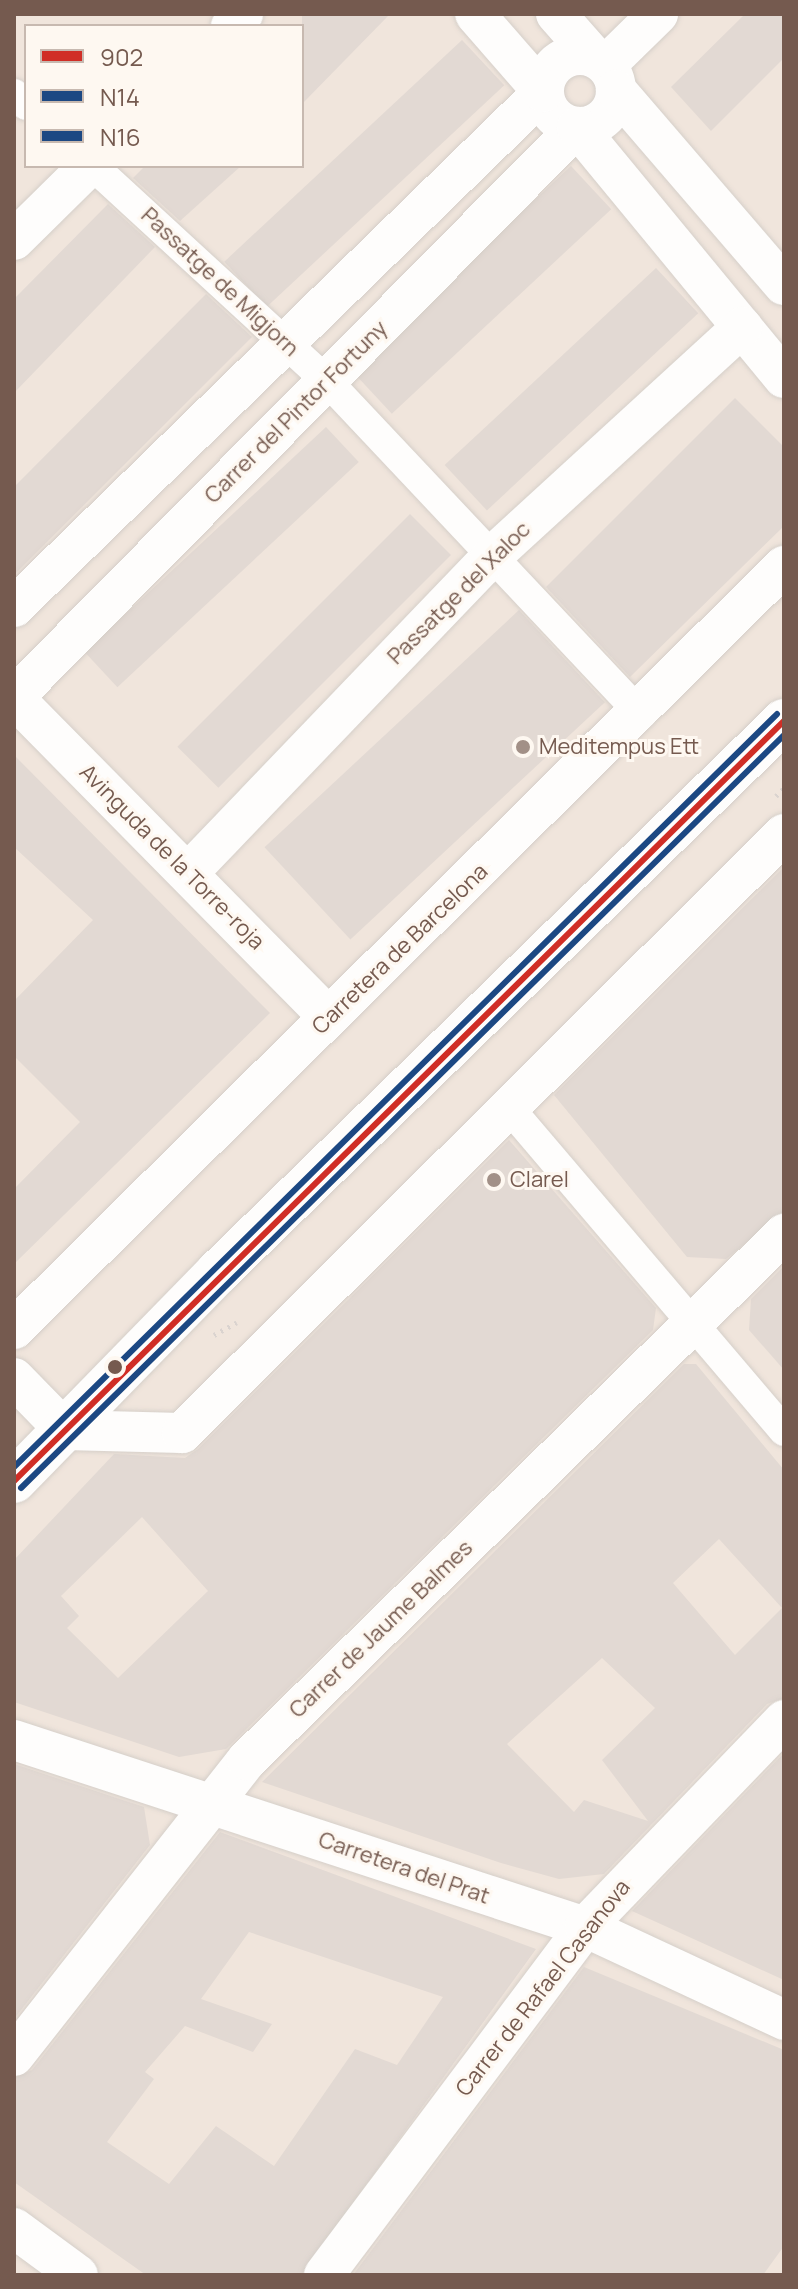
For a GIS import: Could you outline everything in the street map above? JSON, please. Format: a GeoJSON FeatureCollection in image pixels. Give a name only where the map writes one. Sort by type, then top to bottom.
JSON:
{"type":"FeatureCollection","features":[{"type":"Feature","properties":{"kind":"street"},"geometry":{"type":"LineString","coordinates":[[475,14],[543,92],[558,120],[577,127],[784,378]]}},
{"type":"Feature","properties":{"kind":"street"},"geometry":{"type":"LineString","coordinates":[[556,14],[784,285]]}},
{"type":"Feature","properties":{"kind":"street"},"geometry":{"type":"LineString","coordinates":[[577,127],[604,118],[605,71],[658,14]]}},
{"type":"Feature","properties":{"kind":"street"},"geometry":{"type":"LineString","coordinates":[[14,607],[282,339],[543,92],[561,59],[605,71]]}},
{"type":"Feature","properties":{"kind":"street","name":"Carrer del Pintor Fortuny"},"geometry":{"type":"LineString","coordinates":[[14,697],[577,127]]}},
{"type":"Feature","properties":{"kind":"street"},"geometry":{"type":"LineString","coordinates":[[14,240],[89,168]]}},
{"type":"Feature","properties":{"kind":"street","name":"Passatge de Migjorn"},"geometry":{"type":"LineString","coordinates":[[93,168],[327,381],[490,558],[641,714]]}},
{"type":"Feature","properties":{"kind":"street","name":"Passatge del Xaloc"},"geometry":{"type":"LineString","coordinates":[[189,872],[490,558],[742,327]]}},
{"type":"Feature","properties":{"kind":"street","name":"Carretera de Barcelona"},"geometry":{"type":"LineString","coordinates":[[14,1329],[641,714],[784,566]]}},
{"type":"Feature","properties":{"kind":"street","name":"Avinguda de la Torre-roja"},"geometry":{"type":"LineString","coordinates":[[14,697],[329,1017]]}},
{"type":"Feature","properties":{"kind":"street"},"geometry":{"type":"LineString","coordinates":[[14,1481],[784,721]]}},
{"type":"Feature","properties":{"kind":"street"},"geometry":{"type":"LineString","coordinates":[[14,1378],[65,1430],[182,1433],[519,1120],[784,834]]}},
{"type":"Feature","properties":{"kind":"street"},"geometry":{"type":"LineString","coordinates":[[519,1120],[706,1333],[784,1431]]}},
{"type":"Feature","properties":{"kind":"street","name":"Carrer de Jaume Balmes"},"geometry":{"type":"LineString","coordinates":[[14,2056],[210,1804],[706,1333],[784,1234]]}},
{"type":"Feature","properties":{"kind":"street","name":"Carrer de Rafael Casanova"},"geometry":{"type":"LineString","coordinates":[[324,2275],[585,1927],[784,1720]]}},
{"type":"Feature","properties":{"kind":"street","name":"Carretera del Prat"},"geometry":{"type":"LineString","coordinates":[[14,1740],[585,1927],[784,2020]]}},
{"type":"Feature","properties":{"kind":"street"},"geometry":{"type":"LineString","coordinates":[[14,2228],[78,2275]]}},
{"type":"Feature","properties":{"kind":"shaded area"},"geometry":{"type":"Polygon","coordinates":[[[14,14],[784,14],[784,2275],[14,2275],[14,14]]]}},
{"type":"Feature","properties":{"kind":"building"},"geometry":{"type":"Polygon","coordinates":[[[302,14],[390,14],[304,102],[302,14]]]}},
{"type":"Feature","properties":{"kind":"building"},"geometry":{"type":"Polygon","coordinates":[[[745,14],[784,14],[784,58],[711,131],[671,87],[745,14]]]}},
{"type":"Feature","properties":{"kind":"building"},"geometry":{"type":"Polygon","coordinates":[[[462,40],[504,85],[267,307],[224,262],[462,40]]]}},
{"type":"Feature","properties":{"kind":"building"},"geometry":{"type":"Polygon","coordinates":[[[571,166],[611,209],[392,414],[352,371],[571,166]]]}},
{"type":"Feature","properties":{"kind":"building"},"geometry":{"type":"Polygon","coordinates":[[[143,168],[239,168],[180,221],[133,178],[143,168]]]}},
{"type":"Feature","properties":{"kind":"building"},"geometry":{"type":"Polygon","coordinates":[[[108,204],[155,247],[14,393],[14,299],[108,204]]]}},
{"type":"Feature","properties":{"kind":"building"},"geometry":{"type":"Polygon","coordinates":[[[656,268],[698,313],[487,510],[445,465],[656,268]]]}},
{"type":"Feature","properties":{"kind":"building"},"geometry":{"type":"Polygon","coordinates":[[[206,294],[252,337],[14,575],[14,487],[206,294]]]}},
{"type":"Feature","properties":{"kind":"building"},"geometry":{"type":"Polygon","coordinates":[[[735,398],[784,447],[784,526],[630,677],[546,587],[735,398]]]}},
{"type":"Feature","properties":{"kind":"building"},"geometry":{"type":"Polygon","coordinates":[[[326,427],[359,462],[117,687],[85,652],[326,427]]]}},
{"type":"Feature","properties":{"kind":"building"},"geometry":{"type":"Polygon","coordinates":[[[410,514],[451,555],[218,788],[177,747],[410,514]]]}},
{"type":"Feature","properties":{"kind":"building"},"geometry":{"type":"Polygon","coordinates":[[[519,610],[605,702],[350,939],[264,847],[519,610]]]}},
{"type":"Feature","properties":{"kind":"building"},"geometry":{"type":"Polygon","coordinates":[[[14,755],[270,1013],[14,1264],[14,1189],[80,1122],[14,1056],[14,1001],[93,920],[14,847],[14,755]]]}},
{"type":"Feature","properties":{"kind":"building"},"geometry":{"type":"Polygon","coordinates":[[[784,867],[784,1212],[726,1259],[687,1257],[554,1095],[784,867]]]}},
{"type":"Feature","properties":{"kind":"building"},"geometry":{"type":"Polygon","coordinates":[[[509,1140],[656,1308],[653,1330],[226,1749],[179,1757],[14,1702],[14,1560],[114,1454],[185,1458],[198,1449],[509,1140]],[[142,1517],[61,1596],[79,1616],[67,1628],[118,1678],[208,1591],[142,1517]]]}},
{"type":"Feature","properties":{"kind":"building"},"geometry":{"type":"Polygon","coordinates":[[[784,1266],[784,1370],[749,1330],[751,1299],[784,1266]]]}},
{"type":"Feature","properties":{"kind":"building"},"geometry":{"type":"Polygon","coordinates":[[[684,1364],[696,1364],[784,1470],[784,1698],[767,1704],[604,1874],[559,1879],[501,1863],[262,1782],[684,1364]],[[719,1539],[673,1583],[735,1655],[782,1608],[719,1539]],[[602,1658],[507,1744],[574,1812],[584,1800],[648,1821],[602,1760],[655,1708],[602,1658]]]}},
{"type":"Feature","properties":{"kind":"building"},"geometry":{"type":"Polygon","coordinates":[[[784,1753],[784,1980],[632,1911],[784,1753]]]}},
{"type":"Feature","properties":{"kind":"building"},"geometry":{"type":"Polygon","coordinates":[[[14,1764],[144,1807],[150,1845],[14,2019],[14,1764]]]}},
{"type":"Feature","properties":{"kind":"building"},"geometry":{"type":"Polygon","coordinates":[[[220,1832],[536,1949],[301,2275],[146,2275],[14,2182],[14,2078],[32,2070],[220,1832]],[[249,1932],[201,1999],[272,2024],[253,2052],[185,2026],[145,2072],[154,2079],[107,2142],[169,2184],[216,2126],[274,2166],[355,2049],[397,2065],[443,1997],[249,1932]]]}},
{"type":"Feature","properties":{"kind":"building"},"geometry":{"type":"Polygon","coordinates":[[[584,1967],[784,2050],[784,2246],[763,2275],[353,2275],[584,1967]]]}},
{"type":"Feature","properties":{"kind":"transit line","name":"N16"},"geometry":{"type":"LineString","coordinates":[[14,1467],[777,714]]}},
{"type":"Feature","properties":{"kind":"transit line","name":"902"},"geometry":{"type":"LineString","coordinates":[[14,1481],[784,721]]}},
{"type":"Feature","properties":{"kind":"transit line","name":"N14"},"geometry":{"type":"LineString","coordinates":[[21,1488],[784,735]]}},
{"type":"Feature","properties":{"kind":"place","name":"Meditempus Ett"},"geometry":{"type":"Point","coordinates":[523,747]}},
{"type":"Feature","properties":{"kind":"place","name":"Clarel"},"geometry":{"type":"Point","coordinates":[494,1180]}}]}
